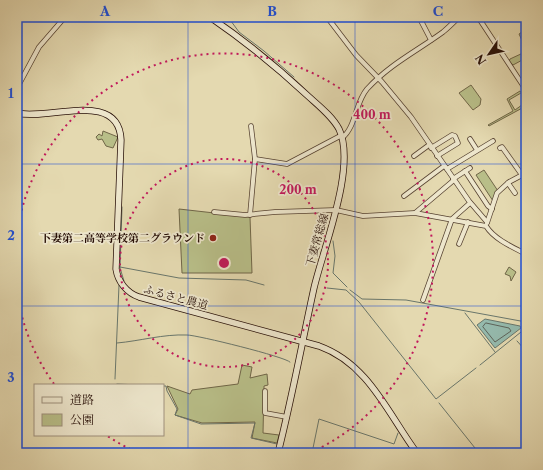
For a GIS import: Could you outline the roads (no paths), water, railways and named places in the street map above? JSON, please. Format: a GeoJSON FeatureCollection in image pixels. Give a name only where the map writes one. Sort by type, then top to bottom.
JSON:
{"type":"FeatureCollection","features":[{"type":"Feature","properties":{"kind":"street"},"geometry":{"type":"LineString","coordinates":[[17,88],[39,47],[65,17]]}},
{"type":"Feature","properties":{"kind":"street","name":"下妻常総線"},"geometry":{"type":"LineString","coordinates":[[210,17],[265,57],[290,79],[332,119],[342,137],[345,158],[336,210],[317,276],[278,453]]}},
{"type":"Feature","properties":{"kind":"street"},"geometry":{"type":"LineString","coordinates":[[327,17],[356,55],[411,117],[430,147],[487,224],[490,232],[500,240],[526,254]]}},
{"type":"Feature","properties":{"kind":"street"},"geometry":{"type":"LineString","coordinates":[[419,17],[431,40]]}},
{"type":"Feature","properties":{"kind":"street"},"geometry":{"type":"LineString","coordinates":[[255,159],[287,164],[342,137],[347,133],[364,93],[378,78],[399,60],[444,31],[459,17]]}},
{"type":"Feature","properties":{"kind":"street"},"geometry":{"type":"LineString","coordinates":[[478,17],[526,90]]}},
{"type":"Feature","properties":{"kind":"street","name":"ふるさと農道"},"geometry":{"type":"LineString","coordinates":[[17,113],[96,110],[110,116],[116,123],[121,140],[117,271],[121,282],[129,292],[139,297],[303,342],[336,353],[362,373],[417,453]]}},
{"type":"Feature","properties":{"kind":"street"},"geometry":{"type":"LineString","coordinates":[[250,215],[255,159],[251,126]]}},
{"type":"Feature","properties":{"kind":"street"},"geometry":{"type":"LineString","coordinates":[[414,156],[452,135],[455,136],[458,143],[437,156]]}},
{"type":"Feature","properties":{"kind":"street"},"geometry":{"type":"LineString","coordinates":[[470,139],[477,150]]}},
{"type":"Feature","properties":{"kind":"street"},"geometry":{"type":"LineString","coordinates":[[404,196],[446,168],[493,141]]}},
{"type":"Feature","properties":{"kind":"street"},"geometry":{"type":"LineString","coordinates":[[487,224],[496,195],[508,183],[524,174],[502,147],[500,148]]}},
{"type":"Feature","properties":{"kind":"street"},"geometry":{"type":"LineString","coordinates":[[415,213],[454,179],[470,168]]}},
{"type":"Feature","properties":{"kind":"street"},"geometry":{"type":"LineString","coordinates":[[465,171],[488,206],[492,209]]}},
{"type":"Feature","properties":{"kind":"street"},"geometry":{"type":"LineString","coordinates":[[508,183],[516,194]]}},
{"type":"Feature","properties":{"kind":"street"},"geometry":{"type":"LineString","coordinates":[[423,300],[452,219],[470,203]]}},
{"type":"Feature","properties":{"kind":"street"},"geometry":{"type":"LineString","coordinates":[[214,212],[250,215],[275,212],[336,210],[363,216],[415,213],[487,224]]}},
{"type":"Feature","properties":{"kind":"street"},"geometry":{"type":"LineString","coordinates":[[459,244],[468,222]]}},
{"type":"Feature","properties":{"kind":"street"},"geometry":{"type":"LineString","coordinates":[[265,391],[265,413],[287,417]]}},
{"type":"Feature","properties":{"kind":"water"},"geometry":{"type":"Polygon","coordinates":[[[485,319],[520,326],[521,328],[495,348],[477,325],[485,319]]]}},
{"type":"Feature","properties":{"kind":"waterway"},"geometry":{"type":"LineString","coordinates":[[228,17],[239,32],[294,77]]}},
{"type":"Feature","properties":{"kind":"waterway"},"geometry":{"type":"LineString","coordinates":[[122,207],[120,268],[124,281]]}},
{"type":"Feature","properties":{"kind":"waterway"},"geometry":{"type":"LineString","coordinates":[[333,241],[335,256],[333,273],[347,287]]}},
{"type":"Feature","properties":{"kind":"waterway"},"geometry":{"type":"LineString","coordinates":[[120,267],[179,278],[246,280],[264,285]]}},
{"type":"Feature","properties":{"kind":"waterway"},"geometry":{"type":"LineString","coordinates":[[115,379],[119,285]]}},
{"type":"Feature","properties":{"kind":"waterway"},"geometry":{"type":"LineString","coordinates":[[327,288],[346,290],[359,302],[436,399],[476,368]]}},
{"type":"Feature","properties":{"kind":"waterway"},"geometry":{"type":"LineString","coordinates":[[350,290],[362,299],[406,300],[526,322]]}},
{"type":"Feature","properties":{"kind":"waterway"},"geometry":{"type":"LineString","coordinates":[[465,313],[495,352]]}},
{"type":"Feature","properties":{"kind":"waterway"},"geometry":{"type":"LineString","coordinates":[[480,365],[526,328]]}},
{"type":"Feature","properties":{"kind":"waterway"},"geometry":{"type":"LineString","coordinates":[[117,343],[187,335],[241,347],[285,359],[290,362]]}},
{"type":"Feature","properties":{"kind":"waterway"},"geometry":{"type":"LineString","coordinates":[[517,341],[526,351]]}},
{"type":"Feature","properties":{"kind":"waterway"},"geometry":{"type":"LineString","coordinates":[[164,386],[166,386],[167,391],[177,409],[175,415],[201,424],[255,423],[251,438],[277,444]]}},
{"type":"Feature","properties":{"kind":"waterway"},"geometry":{"type":"LineString","coordinates":[[439,403],[479,453]]}},
{"type":"Feature","properties":{"kind":"waterway"},"geometry":{"type":"LineString","coordinates":[[312,453],[319,419],[394,444],[398,433]]}},
{"type":"Feature","properties":{"kind":"place","name":"下妻第二高等学校第二グラウンド"},"geometry":{"type":"Point","coordinates":[213,238]}}]}
